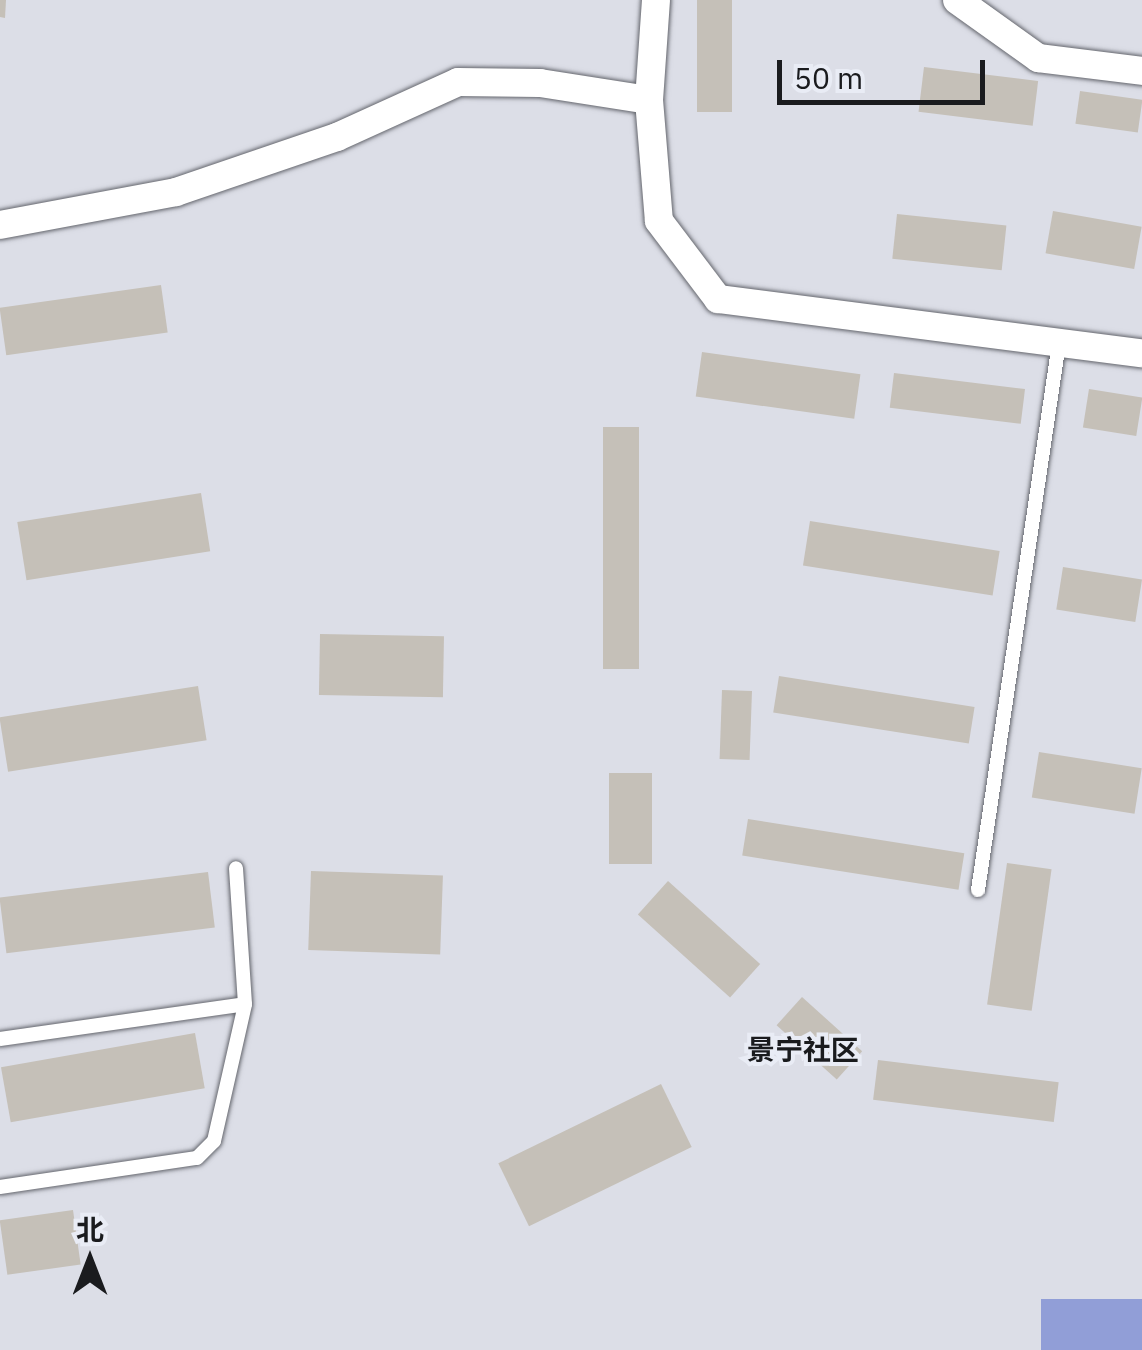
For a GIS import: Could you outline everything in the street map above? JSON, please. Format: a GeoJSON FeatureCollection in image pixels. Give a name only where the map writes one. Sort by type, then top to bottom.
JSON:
{"type":"FeatureCollection","features":[{"type":"Feature","properties":{"kind":"street"},"geometry":{"type":"LineString","coordinates":[[656,0],[650,100],[659,221],[718,299],[1142,354]]}},
{"type":"Feature","properties":{"kind":"street"},"geometry":{"type":"LineString","coordinates":[[956,0],[1038,58],[1142,72]]}},
{"type":"Feature","properties":{"kind":"street"},"geometry":{"type":"LineString","coordinates":[[0,225],[176,192],[337,137],[458,82],[540,83],[650,100]]}},
{"type":"Feature","properties":{"kind":"lane"},"geometry":{"type":"LineString","coordinates":[[978,890],[1059,343]]}},
{"type":"Feature","properties":{"kind":"lane"},"geometry":{"type":"LineString","coordinates":[[0,1186],[197,1158],[214,1142],[244,1004],[236,868]]}},
{"type":"Feature","properties":{"kind":"lane"},"geometry":{"type":"LineString","coordinates":[[0,1039],[244,1004]]}},
{"type":"Feature","properties":{"kind":"shaded area"},"geometry":{"type":"Polygon","coordinates":[[[1041,1299],[1142,1299],[1142,1350],[1041,1350],[1041,1299]]]}},
{"type":"Feature","properties":{"kind":"building"},"geometry":{"type":"Polygon","coordinates":[[[0,0],[6,0],[5,18],[0,17],[0,0]]]}},
{"type":"Feature","properties":{"kind":"building"},"geometry":{"type":"Polygon","coordinates":[[[697,0],[732,0],[732,112],[697,112],[697,0]]]}},
{"type":"Feature","properties":{"kind":"building"},"geometry":{"type":"Polygon","coordinates":[[[924,67],[1038,81],[1033,126],[919,112],[924,67]]]}},
{"type":"Feature","properties":{"kind":"building"},"geometry":{"type":"Polygon","coordinates":[[[1080,91],[1142,100],[1138,132],[1075,124],[1080,91]]]}},
{"type":"Feature","properties":{"kind":"building"},"geometry":{"type":"Polygon","coordinates":[[[1053,211],[1142,227],[1134,269],[1046,253],[1053,211]]]}},
{"type":"Feature","properties":{"kind":"building"},"geometry":{"type":"Polygon","coordinates":[[[897,214],[1006,225],[1002,270],[892,259],[897,214]]]}},
{"type":"Feature","properties":{"kind":"building"},"geometry":{"type":"Polygon","coordinates":[[[161,285],[168,333],[6,355],[0,308],[161,285]]]}},
{"type":"Feature","properties":{"kind":"building"},"geometry":{"type":"Polygon","coordinates":[[[702,352],[860,374],[854,419],[696,397],[702,352]]]}},
{"type":"Feature","properties":{"kind":"building"},"geometry":{"type":"Polygon","coordinates":[[[894,373],[1025,389],[1021,424],[890,408],[894,373]]]}},
{"type":"Feature","properties":{"kind":"building"},"geometry":{"type":"Polygon","coordinates":[[[1089,389],[1142,397],[1136,436],[1083,428],[1089,389]]]}},
{"type":"Feature","properties":{"kind":"building"},"geometry":{"type":"Polygon","coordinates":[[[603,427],[639,427],[639,669],[603,669],[603,427]]]}},
{"type":"Feature","properties":{"kind":"building"},"geometry":{"type":"Polygon","coordinates":[[[201,493],[210,551],[27,580],[17,522],[201,493]]]}},
{"type":"Feature","properties":{"kind":"building"},"geometry":{"type":"Polygon","coordinates":[[[810,521],[1000,551],[993,595],[803,565],[810,521]]]}},
{"type":"Feature","properties":{"kind":"building"},"geometry":{"type":"Polygon","coordinates":[[[1063,567],[1142,580],[1135,622],[1056,609],[1063,567]]]}},
{"type":"Feature","properties":{"kind":"building"},"geometry":{"type":"Polygon","coordinates":[[[320,634],[444,636],[443,697],[319,695],[320,634]]]}},
{"type":"Feature","properties":{"kind":"building"},"geometry":{"type":"Polygon","coordinates":[[[779,676],[975,707],[969,744],[773,713],[779,676]]]}},
{"type":"Feature","properties":{"kind":"building"},"geometry":{"type":"Polygon","coordinates":[[[198,686],[207,740],[8,772],[0,717],[198,686]]]}},
{"type":"Feature","properties":{"kind":"building"},"geometry":{"type":"Polygon","coordinates":[[[722,690],[752,691],[750,760],[720,759],[722,690]]]}},
{"type":"Feature","properties":{"kind":"building"},"geometry":{"type":"Polygon","coordinates":[[[1039,752],[1142,768],[1135,814],[1032,797],[1039,752]]]}},
{"type":"Feature","properties":{"kind":"building"},"geometry":{"type":"Polygon","coordinates":[[[609,773],[652,773],[652,864],[609,864],[609,773]]]}},
{"type":"Feature","properties":{"kind":"building"},"geometry":{"type":"Polygon","coordinates":[[[748,819],[964,853],[959,890],[742,856],[748,819]]]}},
{"type":"Feature","properties":{"kind":"building"},"geometry":{"type":"Polygon","coordinates":[[[1007,863],[1052,869],[1032,1011],[987,1005],[1007,863]]]}},
{"type":"Feature","properties":{"kind":"building"},"geometry":{"type":"Polygon","coordinates":[[[311,871],[443,876],[440,955],[308,950],[311,871]]]}},
{"type":"Feature","properties":{"kind":"building"},"geometry":{"type":"Polygon","coordinates":[[[208,872],[215,928],[6,953],[0,898],[208,872]]]}},
{"type":"Feature","properties":{"kind":"building"},"geometry":{"type":"Polygon","coordinates":[[[668,881],[760,964],[730,997],[638,914],[668,881]]]}},
{"type":"Feature","properties":{"kind":"building"},"geometry":{"type":"Polygon","coordinates":[[[802,997],[862,1051],[837,1079],[777,1025],[802,997]]]}},
{"type":"Feature","properties":{"kind":"building"},"geometry":{"type":"Polygon","coordinates":[[[195,1033],[205,1088],[11,1122],[1,1067],[195,1033]]]}},
{"type":"Feature","properties":{"kind":"building"},"geometry":{"type":"Polygon","coordinates":[[[878,1060],[1059,1082],[1054,1122],[873,1100],[878,1060]]]}},
{"type":"Feature","properties":{"kind":"building"},"geometry":{"type":"Polygon","coordinates":[[[661,1084],[692,1147],[529,1226],[498,1163],[661,1084]]]}},
{"type":"Feature","properties":{"kind":"building"},"geometry":{"type":"Polygon","coordinates":[[[73,1210],[81,1264],[7,1275],[0,1220],[73,1210]]]}},
{"type":"Feature","properties":{"kind":"district","name":"景宁社区"},"geometry":{"type":"Point","coordinates":[803,1050]}}]}
